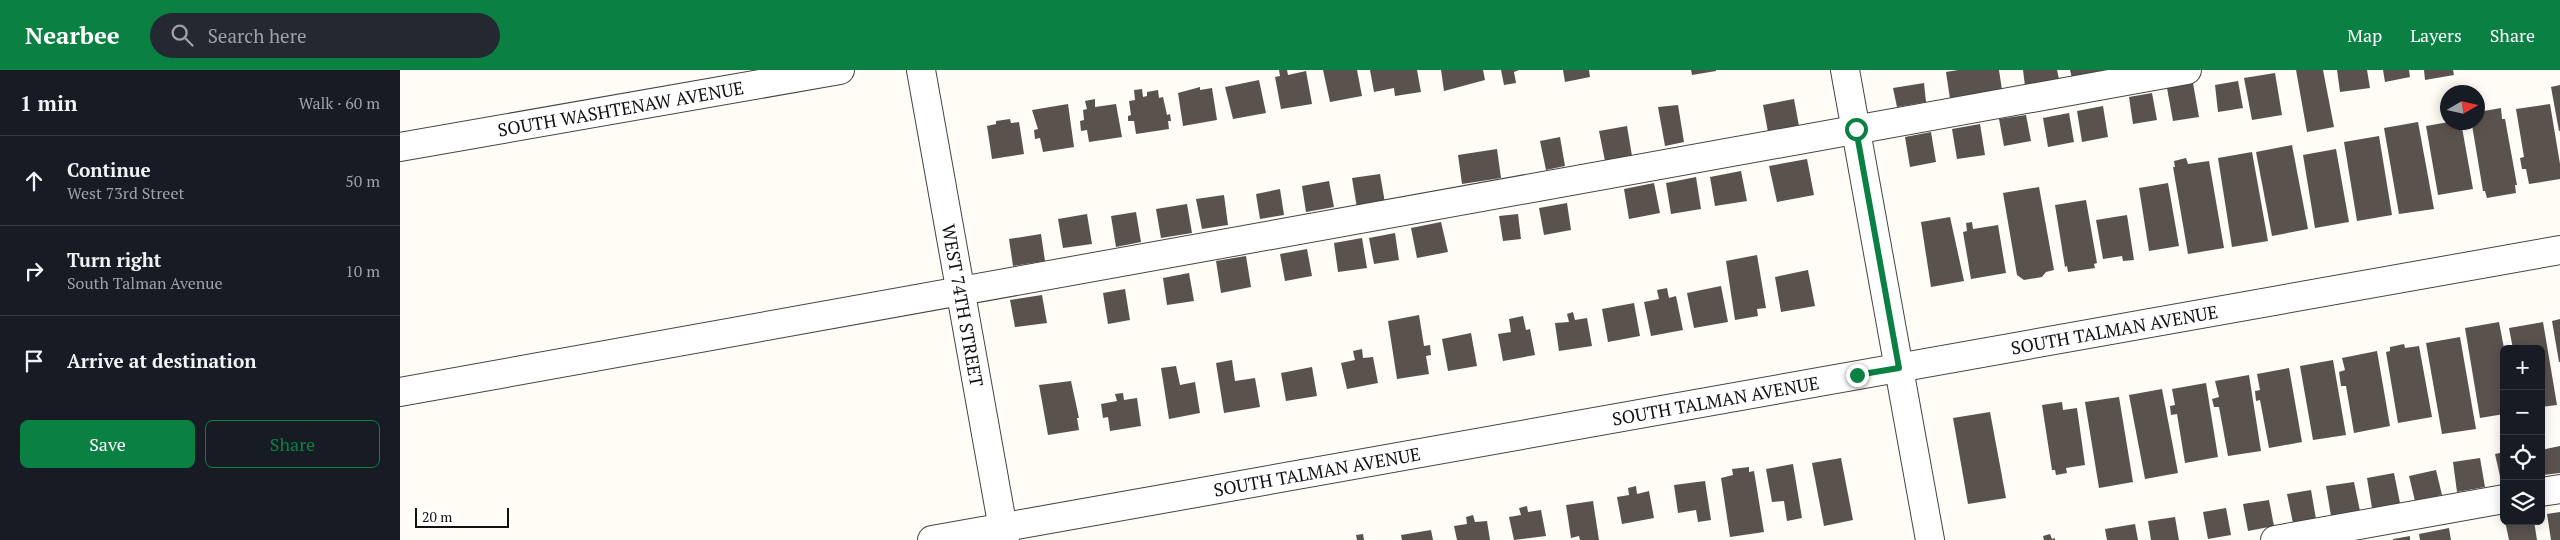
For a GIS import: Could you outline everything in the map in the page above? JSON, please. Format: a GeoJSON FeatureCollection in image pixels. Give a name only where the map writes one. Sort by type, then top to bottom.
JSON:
{"type":"FeatureCollection","features":[{"type":"Feature","properties":{"kind":"street","name":"SOUTH WASHTENAW AVENUE"},"geometry":{"type":"LineString","coordinates":[[400,147],[840,70]]}},
{"type":"Feature","properties":{"kind":"street","name":"WEST 74TH STREET"},"geometry":{"type":"LineString","coordinates":[[921,70],[1004,534]]}},
{"type":"Feature","properties":{"kind":"street"},"geometry":{"type":"LineString","coordinates":[[1846,70],[1930,540]]}},
{"type":"Feature","properties":{"kind":"street"},"geometry":{"type":"LineString","coordinates":[[400,392],[2187,70]]}},
{"type":"Feature","properties":{"kind":"street","name":"SOUTH TALMAN AVENUE"},"geometry":{"type":"LineString","coordinates":[[932,540],[1004,534],[1899,368],[2560,250]]}},
{"type":"Feature","properties":{"kind":"street"},"geometry":{"type":"LineString","coordinates":[[2545,491],[2560,489]]}},
{"type":"Feature","properties":{"kind":"street"},"geometry":{"type":"LineString","coordinates":[[2275,540],[2500,500]]}},
{"type":"Feature","properties":{"kind":"building"},"geometry":{"type":"Polygon","coordinates":[[[1279,70],[1287,70],[1288,75],[1306,71],[1312,104],[1281,109],[1275,77],[1280,76],[1279,70]]]}},
{"type":"Feature","properties":{"kind":"building"},"geometry":{"type":"Polygon","coordinates":[[[1323,70],[1357,70],[1362,96],[1330,102],[1323,70]]]}},
{"type":"Feature","properties":{"kind":"building"},"geometry":{"type":"Polygon","coordinates":[[[1370,70],[1417,70],[1421,92],[1395,96],[1394,88],[1374,92],[1370,70]]]}},
{"type":"Feature","properties":{"kind":"building"},"geometry":{"type":"Polygon","coordinates":[[[1441,70],[1483,70],[1485,80],[1444,91],[1441,70]]]}},
{"type":"Feature","properties":{"kind":"building"},"geometry":{"type":"Polygon","coordinates":[[[1501,70],[1519,70],[1514,72],[1516,83],[1504,85],[1501,70]]]}},
{"type":"Feature","properties":{"kind":"building"},"geometry":{"type":"Polygon","coordinates":[[[1563,70],[1589,70],[1590,77],[1565,82],[1563,70]]]}},
{"type":"Feature","properties":{"kind":"building"},"geometry":{"type":"Polygon","coordinates":[[[1691,70],[1716,70],[1716,71],[1692,75],[1691,70]]]}},
{"type":"Feature","properties":{"kind":"building"},"geometry":{"type":"Polygon","coordinates":[[[1958,70],[1999,70],[2002,90],[1950,99],[1946,72],[1958,70]]]}},
{"type":"Feature","properties":{"kind":"building"},"geometry":{"type":"Polygon","coordinates":[[[2023,70],[2057,70],[2059,79],[2025,86],[2023,70]]]}},
{"type":"Feature","properties":{"kind":"building"},"geometry":{"type":"Polygon","coordinates":[[[2070,70],[2104,70],[2104,72],[2072,78],[2070,70]]]}},
{"type":"Feature","properties":{"kind":"building"},"geometry":{"type":"Polygon","coordinates":[[[2296,70],[2323,70],[2334,127],[2307,132],[2296,70]]]}},
{"type":"Feature","properties":{"kind":"building"},"geometry":{"type":"Polygon","coordinates":[[[2337,70],[2367,70],[2370,88],[2340,92],[2337,70]]]}},
{"type":"Feature","properties":{"kind":"building"},"geometry":{"type":"Polygon","coordinates":[[[2383,70],[2409,70],[2410,77],[2385,82],[2383,70]]]}},
{"type":"Feature","properties":{"kind":"building"},"geometry":{"type":"Polygon","coordinates":[[[2424,70],[2453,70],[2454,75],[2425,80],[2424,70]]]}},
{"type":"Feature","properties":{"kind":"building"},"geometry":{"type":"Polygon","coordinates":[[[2275,73],[2282,115],[2252,120],[2244,78],[2275,73]]]}},
{"type":"Feature","properties":{"kind":"building"},"geometry":{"type":"Polygon","coordinates":[[[1259,80],[1266,113],[1233,119],[1225,87],[1259,80]]]}},
{"type":"Feature","properties":{"kind":"building"},"geometry":{"type":"Polygon","coordinates":[[[2238,81],[2243,108],[2218,112],[2215,85],[2238,81]]]}},
{"type":"Feature","properties":{"kind":"building"},"geometry":{"type":"Polygon","coordinates":[[[1924,83],[1926,102],[1897,107],[1893,88],[1924,83]]]}},
{"type":"Feature","properties":{"kind":"building"},"geometry":{"type":"Polygon","coordinates":[[[2193,83],[2199,117],[2173,121],[2167,88],[2193,83]]]}},
{"type":"Feature","properties":{"kind":"building"},"geometry":{"type":"Polygon","coordinates":[[[2560,85],[2560,131],[2559,131],[2551,87],[2560,85]]]}},
{"type":"Feature","properties":{"kind":"building"},"geometry":{"type":"Polygon","coordinates":[[[1200,87],[1200,90],[1212,88],[1217,120],[1183,126],[1178,93],[1200,87]]]}},
{"type":"Feature","properties":{"kind":"building"},"geometry":{"type":"Polygon","coordinates":[[[1142,89],[1143,97],[1147,96],[1147,92],[1158,90],[1159,98],[1163,97],[1167,115],[1170,114],[1171,121],[1168,121],[1169,129],[1136,134],[1134,121],[1128,121],[1128,116],[1131,115],[1129,101],[1135,100],[1134,90],[1142,89]]]}},
{"type":"Feature","properties":{"kind":"building"},"geometry":{"type":"Polygon","coordinates":[[[2152,93],[2157,120],[2133,124],[2129,97],[2152,93]]]}},
{"type":"Feature","properties":{"kind":"building"},"geometry":{"type":"Polygon","coordinates":[[[1095,99],[1095,107],[1116,104],[1122,137],[1089,142],[1087,130],[1081,131],[1080,121],[1084,120],[1083,110],[1087,109],[1085,101],[1095,99]]]}},
{"type":"Feature","properties":{"kind":"building"},"geometry":{"type":"Polygon","coordinates":[[[1794,99],[1799,126],[1768,132],[1763,105],[1794,99]]]}},
{"type":"Feature","properties":{"kind":"building"},"geometry":{"type":"Polygon","coordinates":[[[1068,104],[1074,147],[1043,152],[1040,138],[1035,139],[1034,130],[1038,129],[1032,110],[1068,104]]]}},
{"type":"Feature","properties":{"kind":"building"},"geometry":{"type":"Polygon","coordinates":[[[2550,104],[2560,164],[2560,179],[2529,184],[2526,169],[2522,169],[2520,158],[2524,157],[2516,109],[2550,104]]]}},
{"type":"Feature","properties":{"kind":"building"},"geometry":{"type":"Polygon","coordinates":[[[1678,105],[1684,142],[1665,146],[1658,107],[1678,105]]]}},
{"type":"Feature","properties":{"kind":"building"},"geometry":{"type":"Polygon","coordinates":[[[2103,106],[2108,137],[2082,142],[2077,111],[2103,106]]]}},
{"type":"Feature","properties":{"kind":"building"},"geometry":{"type":"Polygon","coordinates":[[[2501,108],[2502,119],[2505,119],[2517,185],[2515,185],[2516,193],[2487,198],[2485,191],[2483,191],[2473,130],[2485,130],[2485,111],[2501,108]]]}},
{"type":"Feature","properties":{"kind":"building"},"geometry":{"type":"Polygon","coordinates":[[[2069,113],[2074,142],[2048,147],[2043,118],[2069,113]]]}},
{"type":"Feature","properties":{"kind":"building"},"geometry":{"type":"Polygon","coordinates":[[[2026,115],[2031,141],[2004,146],[1999,119],[2026,115]]]}},
{"type":"Feature","properties":{"kind":"building"},"geometry":{"type":"Polygon","coordinates":[[[1010,119],[1011,123],[1019,122],[1024,154],[992,159],[987,126],[996,124],[996,121],[1010,119]]]}},
{"type":"Feature","properties":{"kind":"building"},"geometry":{"type":"Polygon","coordinates":[[[2418,122],[2434,209],[2399,214],[2384,128],[2418,122]]]}},
{"type":"Feature","properties":{"kind":"building"},"geometry":{"type":"Polygon","coordinates":[[[1980,124],[1985,155],[1957,159],[1952,129],[1980,124]]]}},
{"type":"Feature","properties":{"kind":"building"},"geometry":{"type":"Polygon","coordinates":[[[2440,124],[2440,130],[2462,130],[2473,189],[2438,195],[2426,126],[2440,124]]]}},
{"type":"Feature","properties":{"kind":"building"},"geometry":{"type":"Polygon","coordinates":[[[1627,126],[1632,156],[1605,161],[1599,131],[1627,126]]]}},
{"type":"Feature","properties":{"kind":"building"},"geometry":{"type":"Polygon","coordinates":[[[1931,132],[1936,162],[1910,167],[1905,137],[1931,132]]]}},
{"type":"Feature","properties":{"kind":"building"},"geometry":{"type":"Polygon","coordinates":[[[2379,136],[2392,215],[2357,221],[2344,142],[2379,136]]]}},
{"type":"Feature","properties":{"kind":"building"},"geometry":{"type":"Polygon","coordinates":[[[1560,137],[1565,166],[1546,170],[1540,141],[1560,137]]]}},
{"type":"Feature","properties":{"kind":"building"},"geometry":{"type":"Polygon","coordinates":[[[2292,145],[2308,229],[2272,236],[2256,152],[2292,145]]]}},
{"type":"Feature","properties":{"kind":"building"},"geometry":{"type":"Polygon","coordinates":[[[1497,149],[1501,178],[1462,184],[1458,155],[1497,149]]]}},
{"type":"Feature","properties":{"kind":"building"},"geometry":{"type":"Polygon","coordinates":[[[2336,149],[2349,222],[2315,228],[2303,155],[2336,149]]]}},
{"type":"Feature","properties":{"kind":"building"},"geometry":{"type":"Polygon","coordinates":[[[2252,152],[2268,241],[2232,247],[2218,158],[2252,152]]]}},
{"type":"Feature","properties":{"kind":"building"},"geometry":{"type":"Polygon","coordinates":[[[2186,158],[2188,164],[2209,161],[2224,248],[2188,254],[2173,167],[2175,167],[2174,161],[2186,158]]]}},
{"type":"Feature","properties":{"kind":"building"},"geometry":{"type":"Polygon","coordinates":[[[1807,159],[1814,195],[1777,202],[1769,166],[1807,159]]]}},
{"type":"Feature","properties":{"kind":"building"},"geometry":{"type":"Polygon","coordinates":[[[1741,171],[1747,201],[1715,206],[1710,177],[1741,171]]]}},
{"type":"Feature","properties":{"kind":"building"},"geometry":{"type":"Polygon","coordinates":[[[1380,174],[1385,203],[1357,208],[1352,178],[1380,174]]]}},
{"type":"Feature","properties":{"kind":"building"},"geometry":{"type":"Polygon","coordinates":[[[1696,177],[1701,209],[1671,214],[1666,183],[1696,177]]]}},
{"type":"Feature","properties":{"kind":"building"},"geometry":{"type":"Polygon","coordinates":[[[1329,181],[1334,207],[1306,212],[1302,186],[1329,181]]]}},
{"type":"Feature","properties":{"kind":"building"},"geometry":{"type":"Polygon","coordinates":[[[1654,183],[1660,213],[1629,219],[1624,189],[1654,183]]]}},
{"type":"Feature","properties":{"kind":"building"},"geometry":{"type":"Polygon","coordinates":[[[2168,183],[2179,246],[2149,251],[2139,188],[2168,183]]]}},
{"type":"Feature","properties":{"kind":"building"},"geometry":{"type":"Polygon","coordinates":[[[2039,187],[2054,270],[2046,272],[2042,277],[2024,280],[2017,275],[2003,193],[2039,187]]]}},
{"type":"Feature","properties":{"kind":"building"},"geometry":{"type":"Polygon","coordinates":[[[1280,189],[1284,215],[1260,219],[1256,194],[1280,189]]]}},
{"type":"Feature","properties":{"kind":"building"},"geometry":{"type":"Polygon","coordinates":[[[1224,195],[1228,225],[1202,229],[1196,199],[1224,195]]]}},
{"type":"Feature","properties":{"kind":"building"},"geometry":{"type":"Polygon","coordinates":[[[2086,200],[2097,263],[2094,264],[2095,268],[2068,272],[2067,266],[2065,267],[2055,205],[2086,200]]]}},
{"type":"Feature","properties":{"kind":"building"},"geometry":{"type":"Polygon","coordinates":[[[1567,203],[1571,230],[1544,235],[1539,208],[1567,203]]]}},
{"type":"Feature","properties":{"kind":"building"},"geometry":{"type":"Polygon","coordinates":[[[1187,204],[1192,233],[1161,238],[1156,209],[1187,204]]]}},
{"type":"Feature","properties":{"kind":"building"},"geometry":{"type":"Polygon","coordinates":[[[1136,212],[1141,242],[1116,247],[1111,216],[1136,212]]]}},
{"type":"Feature","properties":{"kind":"building"},"geometry":{"type":"Polygon","coordinates":[[[1087,214],[1092,244],[1063,248],[1058,219],[1087,214]]]}},
{"type":"Feature","properties":{"kind":"building"},"geometry":{"type":"Polygon","coordinates":[[[1518,214],[1521,239],[1503,241],[1499,216],[1518,214]]]}},
{"type":"Feature","properties":{"kind":"building"},"geometry":{"type":"Polygon","coordinates":[[[2127,215],[2134,260],[2123,261],[2122,256],[2103,259],[2096,220],[2127,215]]]}},
{"type":"Feature","properties":{"kind":"building"},"geometry":{"type":"Polygon","coordinates":[[[1950,217],[1964,281],[1931,287],[1921,222],[1950,217]]]}},
{"type":"Feature","properties":{"kind":"building"},"geometry":{"type":"Polygon","coordinates":[[[1441,222],[1448,252],[1417,258],[1411,228],[1441,222]]]}},
{"type":"Feature","properties":{"kind":"building"},"geometry":{"type":"Polygon","coordinates":[[[1972,222],[1973,229],[1998,225],[2006,273],[1971,279],[1963,232],[1967,231],[1966,223],[1972,222]]]}},
{"type":"Feature","properties":{"kind":"building"},"geometry":{"type":"Polygon","coordinates":[[[1395,233],[1399,260],[1374,264],[1369,238],[1395,233]]]}},
{"type":"Feature","properties":{"kind":"building"},"geometry":{"type":"Polygon","coordinates":[[[1041,234],[1045,261],[1013,266],[1009,239],[1041,234]]]}},
{"type":"Feature","properties":{"kind":"building"},"geometry":{"type":"Polygon","coordinates":[[[1362,238],[1367,268],[1338,272],[1334,243],[1362,238]]]}},
{"type":"Feature","properties":{"kind":"building"},"geometry":{"type":"Polygon","coordinates":[[[1307,249],[1312,276],[1285,281],[1280,254],[1307,249]]]}},
{"type":"Feature","properties":{"kind":"building"},"geometry":{"type":"Polygon","coordinates":[[[1757,255],[1766,308],[1757,309],[1758,316],[1735,320],[1726,261],[1757,255]]]}},
{"type":"Feature","properties":{"kind":"building"},"geometry":{"type":"Polygon","coordinates":[[[1246,256],[1251,287],[1221,293],[1216,261],[1246,256]]]}},
{"type":"Feature","properties":{"kind":"building"},"geometry":{"type":"Polygon","coordinates":[[[1808,270],[1815,306],[1781,312],[1775,277],[1808,270]]]}},
{"type":"Feature","properties":{"kind":"building"},"geometry":{"type":"Polygon","coordinates":[[[1189,273],[1194,301],[1167,305],[1163,278],[1189,273]]]}},
{"type":"Feature","properties":{"kind":"building"},"geometry":{"type":"Polygon","coordinates":[[[1721,286],[1728,322],[1694,328],[1687,293],[1721,286]]]}},
{"type":"Feature","properties":{"kind":"building"},"geometry":{"type":"Polygon","coordinates":[[[1667,288],[1669,298],[1676,296],[1683,330],[1651,336],[1644,302],[1659,299],[1657,290],[1667,288]]]}},
{"type":"Feature","properties":{"kind":"building"},"geometry":{"type":"Polygon","coordinates":[[[1125,289],[1130,320],[1108,324],[1103,293],[1125,289]]]}},
{"type":"Feature","properties":{"kind":"building"},"geometry":{"type":"Polygon","coordinates":[[[1042,295],[1047,323],[1015,327],[1010,300],[1042,295]]]}},
{"type":"Feature","properties":{"kind":"building"},"geometry":{"type":"Polygon","coordinates":[[[1634,303],[1640,336],[1608,342],[1602,309],[1634,303]]]}},
{"type":"Feature","properties":{"kind":"building"},"geometry":{"type":"Polygon","coordinates":[[[1573,312],[1575,320],[1587,318],[1592,346],[1559,351],[1555,323],[1569,322],[1567,314],[1573,312]]]}},
{"type":"Feature","properties":{"kind":"building"},"geometry":{"type":"Polygon","coordinates":[[[1419,315],[1424,346],[1430,345],[1431,355],[1426,356],[1429,374],[1397,379],[1388,321],[1419,315]]]}},
{"type":"Feature","properties":{"kind":"building"},"geometry":{"type":"Polygon","coordinates":[[[1523,316],[1526,330],[1530,329],[1535,355],[1503,361],[1498,334],[1511,332],[1509,319],[1523,316]]]}},
{"type":"Feature","properties":{"kind":"building"},"geometry":{"type":"Polygon","coordinates":[[[2560,319],[2560,362],[2559,362],[2552,321],[2560,319]]]}},
{"type":"Feature","properties":{"kind":"building"},"geometry":{"type":"Polygon","coordinates":[[[2499,322],[2503,345],[2500,345],[2500,415],[2480,418],[2465,328],[2499,322]]]}},
{"type":"Feature","properties":{"kind":"building"},"geometry":{"type":"Polygon","coordinates":[[[2543,322],[2557,405],[2545,406],[2545,345],[2512,345],[2509,328],[2543,322]]]}},
{"type":"Feature","properties":{"kind":"building"},"geometry":{"type":"Polygon","coordinates":[[[1471,333],[1477,366],[1448,371],[1442,339],[1471,333]]]}},
{"type":"Feature","properties":{"kind":"building"},"geometry":{"type":"Polygon","coordinates":[[[2460,337],[2476,429],[2442,434],[2426,343],[2460,337]]]}},
{"type":"Feature","properties":{"kind":"building"},"geometry":{"type":"Polygon","coordinates":[[[2404,344],[2405,348],[2419,346],[2432,417],[2398,423],[2386,352],[2390,351],[2390,347],[2404,344]]]}},
{"type":"Feature","properties":{"kind":"building"},"geometry":{"type":"Polygon","coordinates":[[[1362,349],[1363,358],[1373,357],[1378,383],[1347,389],[1341,363],[1355,360],[1353,351],[1362,349]]]}},
{"type":"Feature","properties":{"kind":"building"},"geometry":{"type":"Polygon","coordinates":[[[2377,351],[2390,426],[2354,433],[2346,386],[2341,386],[2339,372],[2345,370],[2342,358],[2377,351]]]}},
{"type":"Feature","properties":{"kind":"building"},"geometry":{"type":"Polygon","coordinates":[[[1232,360],[1235,381],[1255,378],[1260,407],[1224,413],[1216,363],[1232,360]]]}},
{"type":"Feature","properties":{"kind":"building"},"geometry":{"type":"Polygon","coordinates":[[[2333,360],[2346,435],[2313,440],[2300,366],[2333,360]]]}},
{"type":"Feature","properties":{"kind":"building"},"geometry":{"type":"Polygon","coordinates":[[[1176,366],[1180,385],[1195,382],[1200,413],[1169,419],[1161,368],[1176,366]]]}},
{"type":"Feature","properties":{"kind":"building"},"geometry":{"type":"Polygon","coordinates":[[[1312,367],[1317,396],[1286,401],[1281,373],[1312,367]]]}},
{"type":"Feature","properties":{"kind":"building"},"geometry":{"type":"Polygon","coordinates":[[[2289,368],[2302,442],[2269,448],[2260,400],[2256,401],[2255,391],[2260,390],[2257,374],[2289,368]]]}},
{"type":"Feature","properties":{"kind":"building"},"geometry":{"type":"Polygon","coordinates":[[[2249,375],[2261,451],[2228,456],[2219,407],[2214,407],[2212,399],[2219,397],[2215,381],[2249,375]]]}},
{"type":"Feature","properties":{"kind":"building"},"geometry":{"type":"Polygon","coordinates":[[[1071,381],[1079,418],[1077,418],[1079,430],[1048,435],[1039,385],[1071,381]]]}},
{"type":"Feature","properties":{"kind":"building"},"geometry":{"type":"Polygon","coordinates":[[[2206,383],[2218,457],[2185,463],[2177,414],[2171,415],[2170,406],[2175,405],[2172,389],[2206,383]]]}},
{"type":"Feature","properties":{"kind":"building"},"geometry":{"type":"Polygon","coordinates":[[[2162,389],[2178,473],[2145,479],[2129,395],[2162,389]]]}},
{"type":"Feature","properties":{"kind":"building"},"geometry":{"type":"Polygon","coordinates":[[[1123,393],[1124,400],[1137,398],[1141,426],[1110,431],[1108,417],[1103,418],[1101,404],[1117,401],[1115,394],[1123,393]]]}},
{"type":"Feature","properties":{"kind":"building"},"geometry":{"type":"Polygon","coordinates":[[[2119,397],[2133,482],[2099,488],[2085,402],[2119,397]]]}},
{"type":"Feature","properties":{"kind":"building"},"geometry":{"type":"Polygon","coordinates":[[[2062,402],[2063,410],[2077,408],[2085,465],[2066,468],[2067,473],[2056,475],[2055,470],[2052,470],[2042,405],[2062,402]]]}},
{"type":"Feature","properties":{"kind":"building"},"geometry":{"type":"Polygon","coordinates":[[[1990,412],[2006,498],[1968,504],[1953,418],[1990,412]]]}},
{"type":"Feature","properties":{"kind":"building"},"geometry":{"type":"Polygon","coordinates":[[[2560,446],[2560,473],[2545,475],[2545,449],[2560,446]]]}},
{"type":"Feature","properties":{"kind":"building"},"geometry":{"type":"Polygon","coordinates":[[[2500,453],[2500,476],[2495,454],[2500,453]]]}},
{"type":"Feature","properties":{"kind":"building"},"geometry":{"type":"Polygon","coordinates":[[[1841,458],[1853,520],[1824,526],[1812,463],[1841,458]]]}},
{"type":"Feature","properties":{"kind":"building"},"geometry":{"type":"Polygon","coordinates":[[[2480,458],[2485,487],[2457,492],[2453,462],[2480,458]]]}},
{"type":"Feature","properties":{"kind":"building"},"geometry":{"type":"Polygon","coordinates":[[[1793,464],[1802,518],[1787,521],[1784,501],[1772,502],[1766,469],[1793,464]]]}},
{"type":"Feature","properties":{"kind":"building"},"geometry":{"type":"Polygon","coordinates":[[[1749,467],[1749,472],[1754,471],[1764,532],[1730,537],[1721,478],[1733,475],[1732,469],[1749,467]]]}},
{"type":"Feature","properties":{"kind":"building"},"geometry":{"type":"Polygon","coordinates":[[[2436,470],[2442,495],[2415,501],[2409,476],[2436,470]]]}},
{"type":"Feature","properties":{"kind":"building"},"geometry":{"type":"Polygon","coordinates":[[[2394,473],[2400,503],[2372,508],[2367,478],[2394,473]]]}},
{"type":"Feature","properties":{"kind":"building"},"geometry":{"type":"Polygon","coordinates":[[[1705,481],[1711,520],[1698,522],[1696,510],[1678,513],[1674,485],[1705,481]]]}},
{"type":"Feature","properties":{"kind":"building"},"geometry":{"type":"Polygon","coordinates":[[[2354,482],[2360,511],[2331,516],[2326,486],[2354,482]]]}},
{"type":"Feature","properties":{"kind":"building"},"geometry":{"type":"Polygon","coordinates":[[[1636,486],[1637,494],[1649,491],[1654,518],[1622,524],[1617,497],[1629,495],[1628,488],[1636,486]]]}},
{"type":"Feature","properties":{"kind":"building"},"geometry":{"type":"Polygon","coordinates":[[[2311,490],[2316,519],[2293,523],[2287,494],[2311,490]]]}},
{"type":"Feature","properties":{"kind":"building"},"geometry":{"type":"Polygon","coordinates":[[[2269,500],[2274,526],[2248,531],[2243,504],[2269,500]]]}},
{"type":"Feature","properties":{"kind":"building"},"geometry":{"type":"Polygon","coordinates":[[[1593,501],[1599,540],[1580,540],[1579,536],[1571,538],[1566,505],[1593,501]]]}},
{"type":"Feature","properties":{"kind":"building"},"geometry":{"type":"Polygon","coordinates":[[[1527,506],[1528,512],[1541,510],[1546,536],[1514,540],[1509,517],[1521,515],[1519,508],[1527,506]]]}},
{"type":"Feature","properties":{"kind":"building"},"geometry":{"type":"Polygon","coordinates":[[[2226,508],[2231,535],[2208,539],[2203,512],[2226,508]]]}},
{"type":"Feature","properties":{"kind":"building"},"geometry":{"type":"Polygon","coordinates":[[[2560,512],[2560,540],[2551,540],[2547,514],[2560,512]]]}},
{"type":"Feature","properties":{"kind":"building"},"geometry":{"type":"Polygon","coordinates":[[[1473,515],[1475,522],[1487,521],[1490,540],[1457,540],[1454,526],[1467,524],[1466,517],[1473,515]]]}},
{"type":"Feature","properties":{"kind":"building"},"geometry":{"type":"Polygon","coordinates":[[[2175,517],[2179,540],[2151,540],[2148,521],[2175,517]]]}},
{"type":"Feature","properties":{"kind":"building"},"geometry":{"type":"Polygon","coordinates":[[[2135,524],[2138,540],[2107,540],[2105,529],[2135,524]]]}},
{"type":"Feature","properties":{"kind":"building"},"geometry":{"type":"Polygon","coordinates":[[[2506,525],[2535,525],[2537,540],[2509,540],[2506,525]]]}},
{"type":"Feature","properties":{"kind":"building"},"geometry":{"type":"Polygon","coordinates":[[[2449,528],[2451,540],[2420,540],[2419,534],[2449,528]]]}},
{"type":"Feature","properties":{"kind":"building"},"geometry":{"type":"Polygon","coordinates":[[[1431,530],[1433,540],[1402,540],[1401,535],[1431,530]]]}},
{"type":"Feature","properties":{"kind":"building"},"geometry":{"type":"Polygon","coordinates":[[[1363,534],[1364,540],[1357,540],[1356,535],[1363,534]]]}},
{"type":"Feature","properties":{"kind":"building"},"geometry":{"type":"Polygon","coordinates":[[[2050,534],[2052,539],[2055,538],[2055,540],[2044,540],[2043,536],[2050,534]]]}},
{"type":"Feature","properties":{"kind":"building"},"geometry":{"type":"Polygon","coordinates":[[[2410,536],[2410,540],[2393,540],[2393,539],[2410,536]]]}},
{"type":"Feature","properties":{"kind":"route"},"geometry":{"type":"LineString","coordinates":[[1856,129],[1899,368],[1857,375]]}}]}
